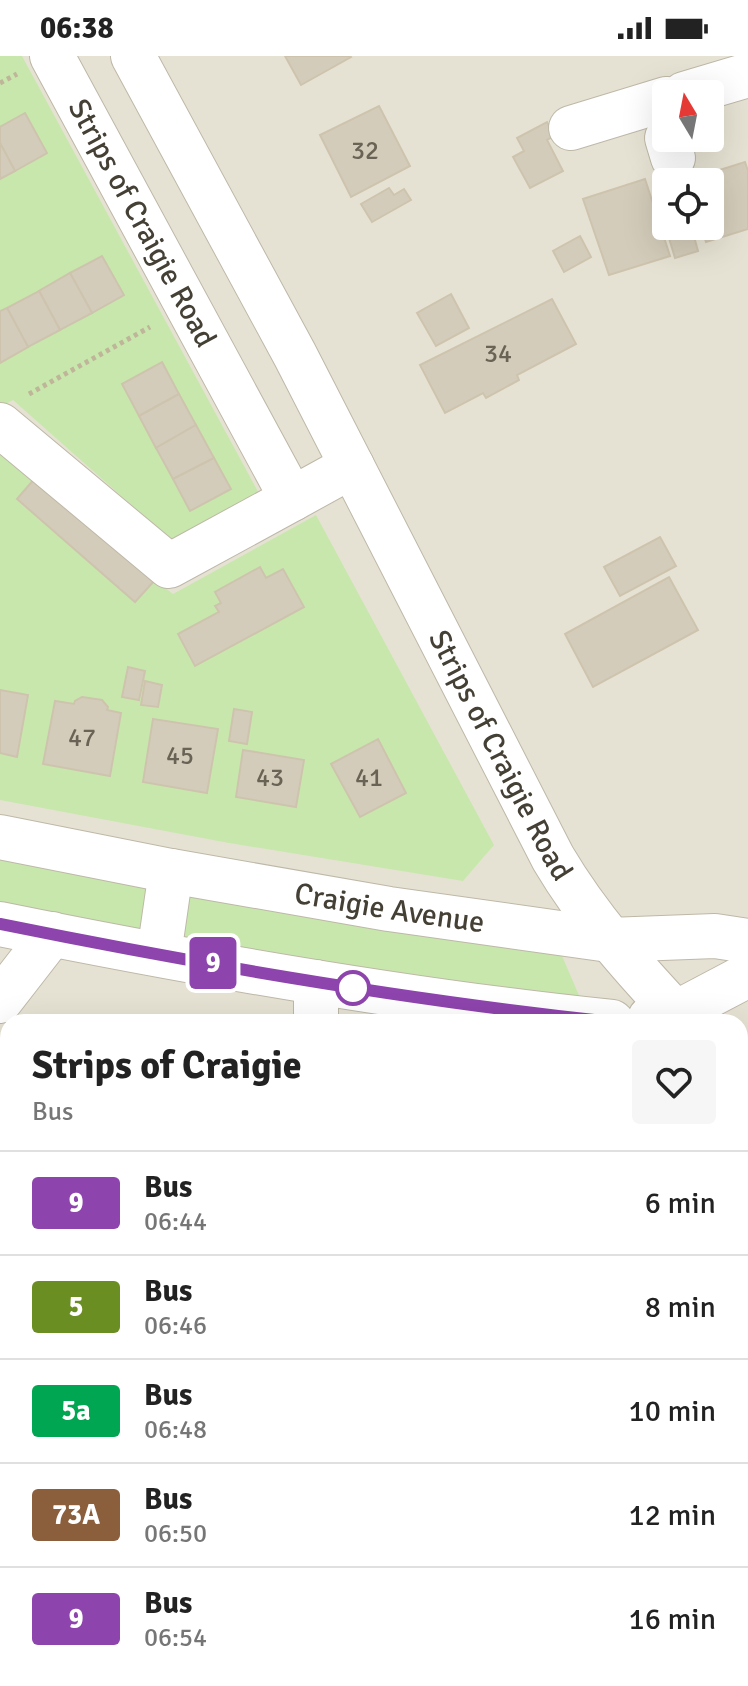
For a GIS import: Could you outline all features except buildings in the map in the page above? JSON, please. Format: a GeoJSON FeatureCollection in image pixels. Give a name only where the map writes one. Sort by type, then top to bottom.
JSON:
{"type":"FeatureCollection","features":[{"type":"Feature","properties":{"kind":"street","name":"Strips of Craigie Road"},"geometry":{"type":"LineString","coordinates":[[52,56],[185,307],[292,499]]}},
{"type":"Feature","properties":{"kind":"street","name":"Strips of Craigie Road"},"geometry":{"type":"LineString","coordinates":[[133,56],[352,466],[553,858],[576,897],[609,940],[676,1014]]}},
{"type":"Feature","properties":{"kind":"street"},"geometry":{"type":"LineString","coordinates":[[724,89],[748,75]]}},
{"type":"Feature","properties":{"kind":"street"},"geometry":{"type":"LineString","coordinates":[[571,128],[652,122]]}},
{"type":"Feature","properties":{"kind":"street"},"geometry":{"type":"LineString","coordinates":[[13,410],[169,566],[352,466]]}},
{"type":"Feature","properties":{"kind":"street","name":"Craigie Avenue"},"geometry":{"type":"LineString","coordinates":[[0,837],[389,909],[609,940],[715,936],[748,941]]}},
{"type":"Feature","properties":{"kind":"street"},"geometry":{"type":"LineString","coordinates":[[159,954],[171,871]]}},
{"type":"Feature","properties":{"kind":"street"},"geometry":{"type":"LineString","coordinates":[[0,924],[159,954],[316,1002],[468,1014]]}},
{"type":"Feature","properties":{"kind":"street"},"geometry":{"type":"LineString","coordinates":[[0,1001],[52,934]]}},
{"type":"Feature","properties":{"kind":"street"},"geometry":{"type":"LineString","coordinates":[[686,1014],[748,975]]}},
{"type":"Feature","properties":{"kind":"path"},"geometry":{"type":"LineString","coordinates":[[13,410],[185,307]]}},
{"type":"Feature","properties":{"kind":"shaded area"},"geometry":{"type":"Polygon","coordinates":[[[0,56],[748,56],[748,1014],[0,1014],[0,56]]]}},
{"type":"Feature","properties":{"kind":"green space"},"geometry":{"type":"Polygon","coordinates":[[[0,56],[22,56],[262,499],[187,541],[171,540],[13,400],[0,407],[0,56]]]}},
{"type":"Feature","properties":{"kind":"green space"},"geometry":{"type":"Polygon","coordinates":[[[0,446],[36,477],[17,500],[135,602],[155,580],[173,594],[316,515],[494,845],[463,881],[229,843],[0,800],[0,446]]]}},
{"type":"Feature","properties":{"kind":"green space"},"geometry":{"type":"Polygon","coordinates":[[[0,857],[147,886],[145,926],[138,931],[0,905],[0,857]]]}},
{"type":"Feature","properties":{"kind":"green space"},"geometry":{"type":"Polygon","coordinates":[[[191,894],[560,951],[581,1000],[182,939],[184,899],[191,894]]]}},
{"type":"Feature","properties":{"kind":"bus line","name":"9"},"geometry":{"type":"LineString","coordinates":[[0,924],[316,982],[533,1014]]}}]}
